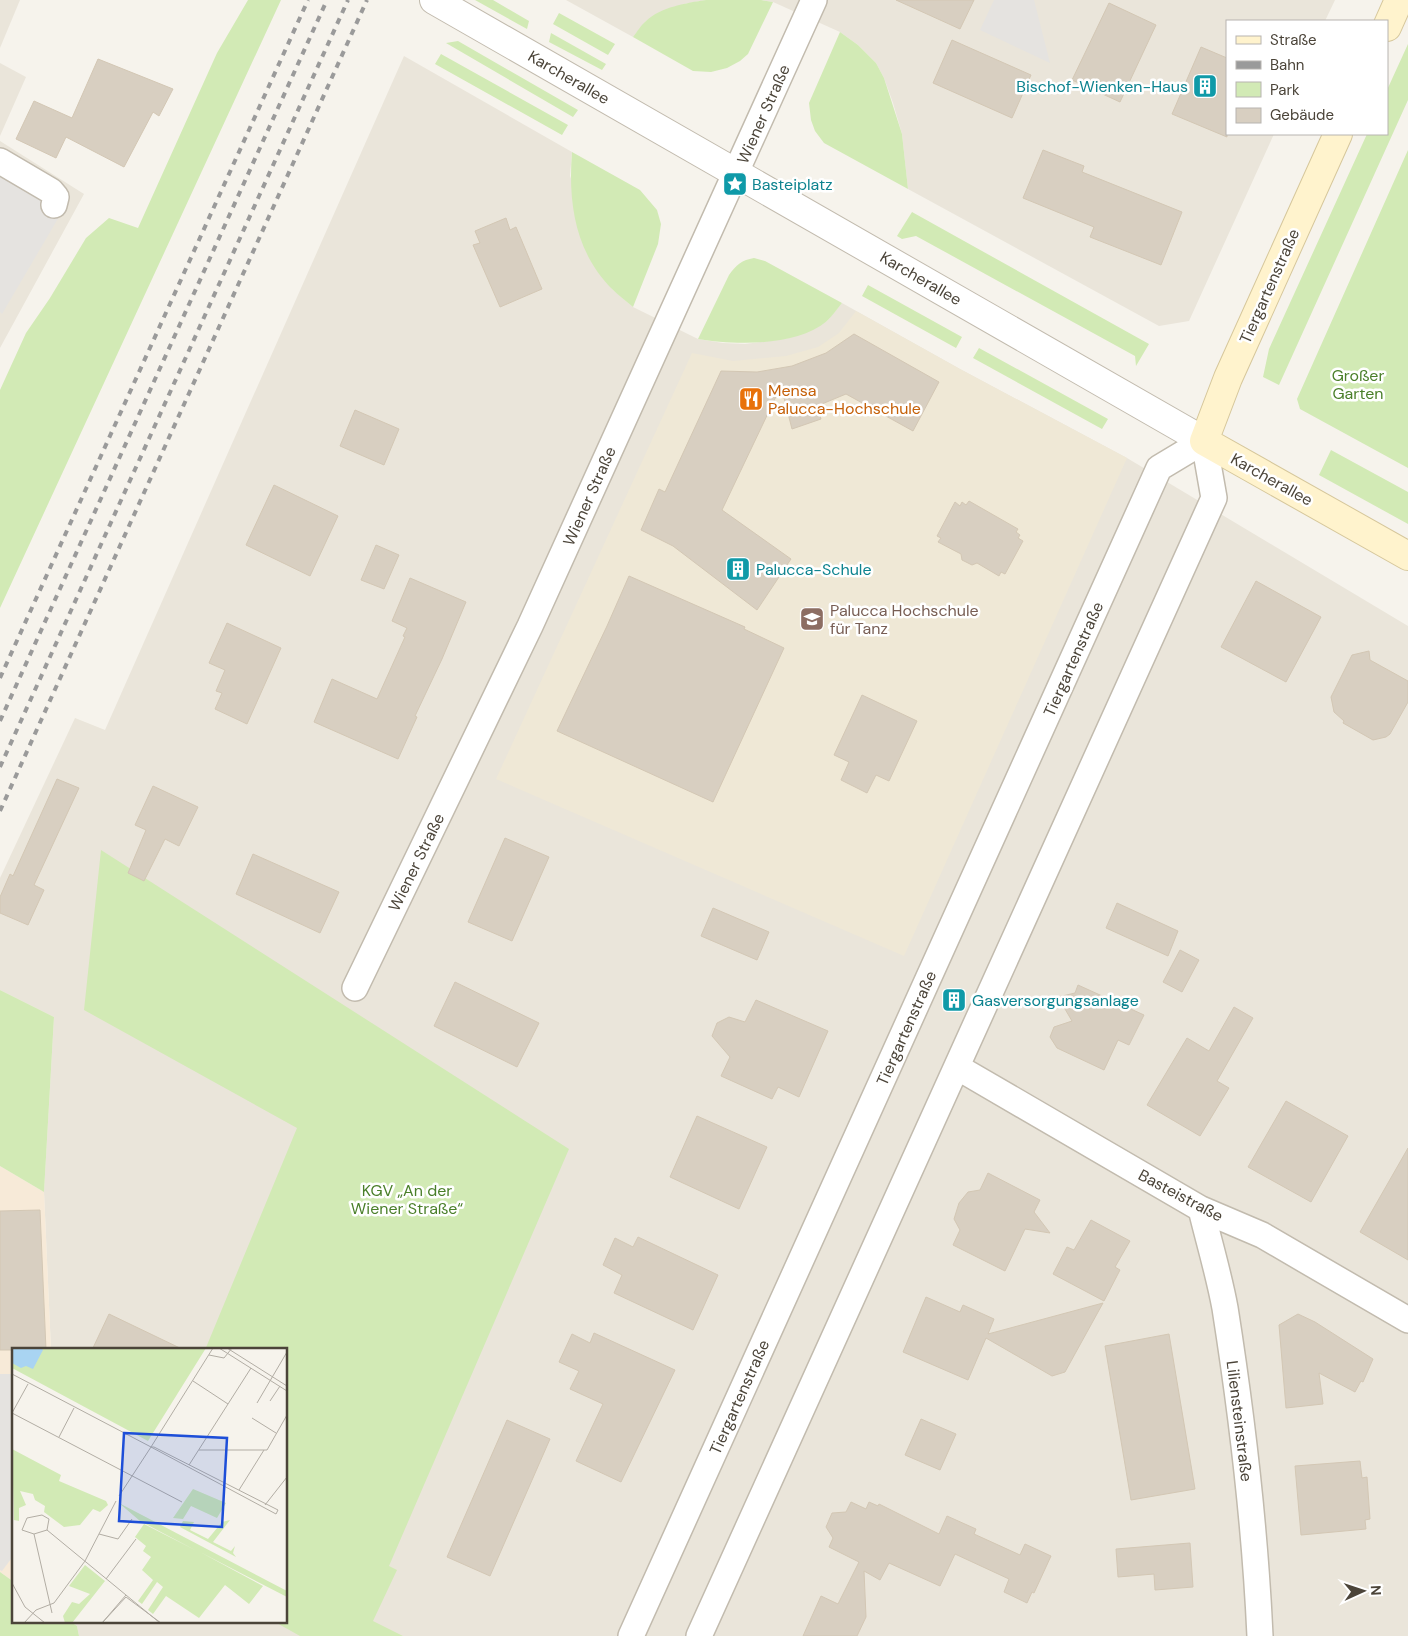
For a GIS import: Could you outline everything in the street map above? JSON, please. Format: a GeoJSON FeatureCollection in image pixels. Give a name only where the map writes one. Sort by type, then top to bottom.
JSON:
{"type":"FeatureCollection","features":[{"type":"Feature","properties":{"kind":"main road"},"geometry":{"type":"LineString","coordinates":[[1388,25],[1399,0]]}},
{"type":"Feature","properties":{"kind":"main road","name":"Tiergartenstraße"},"geometry":{"type":"LineString","coordinates":[[1204,441],[1228,378],[1338,135]]}},
{"type":"Feature","properties":{"kind":"main road","name":"Karcherallee"},"geometry":{"type":"LineString","coordinates":[[1204,441],[1408,556]]}},
{"type":"Feature","properties":{"kind":"street","name":"Karcherallee"},"geometry":{"type":"LineString","coordinates":[[434,0],[1204,441]]}},
{"type":"Feature","properties":{"kind":"street","name":"Wiener Straße"},"geometry":{"type":"LineString","coordinates":[[355,988],[530,626],[814,0]]}},
{"type":"Feature","properties":{"kind":"street"},"geometry":{"type":"LineString","coordinates":[[0,161],[51,191],[56,197],[54,205]]}},
{"type":"Feature","properties":{"kind":"street"},"geometry":{"type":"LineString","coordinates":[[699,1636],[1214,498],[1204,441]]}},
{"type":"Feature","properties":{"kind":"street","name":"Tiergartenstraße"},"geometry":{"type":"LineString","coordinates":[[631,1636],[1159,468],[1204,441]]}},
{"type":"Feature","properties":{"kind":"street","name":"Basteistraße"},"geometry":{"type":"LineString","coordinates":[[956,1067],[1201,1209],[1262,1235],[1408,1320]]}},
{"type":"Feature","properties":{"kind":"street","name":"Liliensteinstraße"},"geometry":{"type":"LineString","coordinates":[[1201,1209],[1224,1307],[1244,1450],[1260,1636]]}},
{"type":"Feature","properties":{"kind":"shaded area"},"geometry":{"type":"Polygon","coordinates":[[[0,0],[20,0],[0,48],[0,0]]]}},
{"type":"Feature","properties":{"kind":"shaded area"},"geometry":{"type":"Polygon","coordinates":[[[566,0],[706,0],[684,4],[646,21],[633,37],[566,0]]]}},
{"type":"Feature","properties":{"kind":"shaded area"},"geometry":{"type":"Polygon","coordinates":[[[761,0],[1335,0],[1325,20],[1226,20],[1226,135],[1274,135],[1189,321],[1159,326],[908,189],[902,134],[884,78],[876,63],[858,45],[840,32],[773,2],[761,0]]]}},
{"type":"Feature","properties":{"kind":"shaded area"},"geometry":{"type":"Polygon","coordinates":[[[994,0],[1034,0],[1050,63],[980,30],[994,0]]]}},
{"type":"Feature","properties":{"kind":"shaded area"},"geometry":{"type":"Polygon","coordinates":[[[404,56],[572,152],[570,176],[612,289],[633,307],[698,339],[745,344],[789,338],[827,321],[842,303],[960,369],[1127,458],[1408,626],[1408,1636],[79,1636],[77,1626],[74,1624],[288,1624],[288,1348],[51,1348],[44,1192],[54,1017],[0,990],[0,878],[75,718],[105,730],[404,56]]]}},
{"type":"Feature","properties":{"kind":"shaded area"},"geometry":{"type":"Polygon","coordinates":[[[0,63],[26,77],[0,136],[0,63]]]}},
{"type":"Feature","properties":{"kind":"shaded area"},"geometry":{"type":"Polygon","coordinates":[[[0,141],[84,194],[0,348],[0,141]]]}},
{"type":"Feature","properties":{"kind":"shaded area"},"geometry":{"type":"Polygon","coordinates":[[[0,173],[63,210],[2,314],[0,312],[0,173]]]}},
{"type":"Feature","properties":{"kind":"shaded area","name":"Palucca Hochschule für Tanz"},"geometry":{"type":"Polygon","coordinates":[[[856,311],[1127,458],[904,956],[496,779],[692,353],[733,361],[786,356],[818,347],[839,333],[856,311]]]}},
{"type":"Feature","properties":{"kind":"shaded area"},"geometry":{"type":"Polygon","coordinates":[[[0,1166],[44,1192],[51,1348],[12,1348],[12,1581],[0,1572],[0,1166]]]}},
{"type":"Feature","properties":{"kind":"shaded area"},"geometry":{"type":"Polygon","coordinates":[[[0,1374],[12,1374],[12,1558],[2,1571],[0,1570],[0,1374]]]}},
{"type":"Feature","properties":{"kind":"green space"},"geometry":{"type":"Polygon","coordinates":[[[248,0],[281,0],[0,608],[0,390],[26,333],[50,298],[86,238],[109,218],[138,228],[217,53],[248,0]]]}},
{"type":"Feature","properties":{"kind":"green space"},"geometry":{"type":"Polygon","coordinates":[[[475,0],[493,0],[529,21],[527,29],[475,0]]]}},
{"type":"Feature","properties":{"kind":"green space"},"geometry":{"type":"Polygon","coordinates":[[[706,0],[761,0],[773,2],[748,54],[727,68],[711,72],[693,71],[633,37],[644,23],[659,12],[682,4],[706,0]]]}},
{"type":"Feature","properties":{"kind":"green space"},"geometry":{"type":"Polygon","coordinates":[[[559,13],[615,44],[608,55],[553,24],[559,13]]]}},
{"type":"Feature","properties":{"kind":"green space"},"geometry":{"type":"Polygon","coordinates":[[[840,32],[858,45],[876,63],[884,78],[902,134],[908,189],[824,143],[815,131],[811,120],[809,103],[840,32]]]}},
{"type":"Feature","properties":{"kind":"green space"},"geometry":{"type":"Polygon","coordinates":[[[551,33],[606,64],[602,70],[549,42],[551,33]]]}},
{"type":"Feature","properties":{"kind":"green space"},"geometry":{"type":"Polygon","coordinates":[[[458,41],[578,110],[573,117],[446,43],[458,41]]]}},
{"type":"Feature","properties":{"kind":"green space"},"geometry":{"type":"Polygon","coordinates":[[[1408,44],[1408,100],[1279,385],[1263,377],[1269,349],[1367,135],[1388,135],[1388,88],[1408,44]]]}},
{"type":"Feature","properties":{"kind":"green space"},"geometry":{"type":"Polygon","coordinates":[[[441,54],[568,125],[562,135],[435,64],[441,54]]]}},
{"type":"Feature","properties":{"kind":"green space","name":"Großer Garten"},"geometry":{"type":"Polygon","coordinates":[[[1408,150],[1408,468],[1300,409],[1297,399],[1408,150]]]}},
{"type":"Feature","properties":{"kind":"green space"},"geometry":{"type":"Polygon","coordinates":[[[572,152],[640,190],[657,210],[661,224],[658,244],[633,307],[599,275],[582,243],[573,208],[571,189],[572,152]]]}},
{"type":"Feature","properties":{"kind":"green space"},"geometry":{"type":"Polygon","coordinates":[[[912,212],[1149,344],[1136,366],[1135,356],[916,236],[902,239],[897,236],[912,212]]]}},
{"type":"Feature","properties":{"kind":"green space"},"geometry":{"type":"Polygon","coordinates":[[[754,258],[765,261],[842,303],[827,321],[799,336],[782,340],[746,343],[698,339],[729,275],[734,268],[746,260],[754,258]]]}},
{"type":"Feature","properties":{"kind":"green space"},"geometry":{"type":"Polygon","coordinates":[[[868,285],[962,337],[956,348],[862,296],[868,285]]]}},
{"type":"Feature","properties":{"kind":"green space"},"geometry":{"type":"Polygon","coordinates":[[[979,348],[1108,419],[1102,429],[973,358],[979,348]]]}},
{"type":"Feature","properties":{"kind":"green space"},"geometry":{"type":"Polygon","coordinates":[[[1331,450],[1408,492],[1408,524],[1319,475],[1331,450]]]}},
{"type":"Feature","properties":{"kind":"green space","name":"KGV „An der Wiener Straße“"},"geometry":{"type":"Polygon","coordinates":[[[101,850],[569,1149],[389,1566],[397,1570],[373,1621],[403,1636],[300,1636],[279,1624],[288,1624],[288,1348],[206,1348],[297,1128],[84,1010],[101,850]]]}},
{"type":"Feature","properties":{"kind":"green space"},"geometry":{"type":"Polygon","coordinates":[[[0,990],[54,1017],[44,1192],[0,1166],[0,990]]]}},
{"type":"Feature","properties":{"kind":"green space"},"geometry":{"type":"Polygon","coordinates":[[[0,1572],[12,1581],[12,1624],[74,1624],[77,1626],[79,1636],[0,1636],[0,1572]]]}},
{"type":"Feature","properties":{"kind":"building"},"geometry":{"type":"Polygon","coordinates":[[[896,0],[974,0],[960,29],[896,0]]]}},
{"type":"Feature","properties":{"kind":"building"},"geometry":{"type":"Polygon","coordinates":[[[1109,3],[1156,25],[1120,102],[1072,80],[1109,3]]]}},
{"type":"Feature","properties":{"kind":"building"},"geometry":{"type":"Polygon","coordinates":[[[952,40],[1031,75],[1012,118],[933,83],[952,40]]]}},
{"type":"Feature","properties":{"kind":"building","name":"Bischof-Wienken-Haus"},"geometry":{"type":"Polygon","coordinates":[[[1201,47],[1226,58],[1227,137],[1172,114],[1201,47]]]}},
{"type":"Feature","properties":{"kind":"building"},"geometry":{"type":"Polygon","coordinates":[[[98,59],[173,89],[159,116],[153,112],[124,167],[66,137],[56,158],[16,139],[34,101],[72,118],[98,59]]]}},
{"type":"Feature","properties":{"kind":"building"},"geometry":{"type":"Polygon","coordinates":[[[1043,150],[1084,166],[1082,172],[1182,212],[1161,265],[1090,237],[1094,227],[1023,198],[1043,150]]]}},
{"type":"Feature","properties":{"kind":"building"},"geometry":{"type":"Polygon","coordinates":[[[506,218],[510,230],[516,227],[542,289],[500,307],[473,245],[480,243],[475,231],[506,218]]]}},
{"type":"Feature","properties":{"kind":"building"},"geometry":{"type":"Polygon","coordinates":[[[854,334],[939,382],[913,431],[846,394],[817,406],[821,419],[792,429],[781,386],[722,510],[791,559],[757,610],[673,546],[641,530],[659,489],[665,492],[721,371],[757,372],[792,366],[826,353],[854,334]]]}},
{"type":"Feature","properties":{"kind":"building"},"geometry":{"type":"Polygon","coordinates":[[[355,410],[399,429],[384,465],[340,446],[355,410]]]}},
{"type":"Feature","properties":{"kind":"building"},"geometry":{"type":"Polygon","coordinates":[[[274,485],[338,516],[310,576],[246,545],[274,485]]]}},
{"type":"Feature","properties":{"kind":"building"},"geometry":{"type":"Polygon","coordinates":[[[969,501],[1018,529],[1016,532],[1020,535],[1018,538],[1023,541],[1005,574],[1001,572],[999,576],[977,563],[972,565],[962,560],[961,554],[938,542],[941,538],[937,536],[955,502],[960,506],[962,502],[966,505],[969,501]]]}},
{"type":"Feature","properties":{"kind":"building"},"geometry":{"type":"Polygon","coordinates":[[[376,545],[399,555],[384,589],[361,580],[376,545]]]}},
{"type":"Feature","properties":{"kind":"building"},"geometry":{"type":"Polygon","coordinates":[[[629,576],[745,627],[744,629],[784,648],[713,802],[557,731],[629,576]]]}},
{"type":"Feature","properties":{"kind":"building"},"geometry":{"type":"Polygon","coordinates":[[[410,578],[466,602],[398,759],[314,722],[332,679],[377,699],[405,637],[403,636],[407,628],[392,621],[410,578]]]}},
{"type":"Feature","properties":{"kind":"building"},"geometry":{"type":"Polygon","coordinates":[[[1256,581],[1321,617],[1286,682],[1221,647],[1256,581]]]}},
{"type":"Feature","properties":{"kind":"building"},"geometry":{"type":"Polygon","coordinates":[[[227,623],[281,648],[247,724],[215,709],[222,693],[216,691],[225,670],[209,663],[227,623]]]}},
{"type":"Feature","properties":{"kind":"building"},"geometry":{"type":"Polygon","coordinates":[[[1369,651],[1370,660],[1408,681],[1408,702],[1390,734],[1373,740],[1343,723],[1344,721],[1334,712],[1331,697],[1352,655],[1369,651]]]}},
{"type":"Feature","properties":{"kind":"building"},"geometry":{"type":"Polygon","coordinates":[[[862,695],[917,721],[889,781],[876,775],[867,793],[841,780],[849,762],[834,755],[862,695]]]}},
{"type":"Feature","properties":{"kind":"building"},"geometry":{"type":"Polygon","coordinates":[[[57,779],[79,788],[34,885],[44,890],[28,925],[0,913],[0,897],[10,874],[13,876],[57,779]]]}},
{"type":"Feature","properties":{"kind":"building"},"geometry":{"type":"Polygon","coordinates":[[[153,786],[198,807],[179,846],[165,839],[144,881],[128,873],[146,830],[135,825],[153,786]]]}},
{"type":"Feature","properties":{"kind":"building"},"geometry":{"type":"Polygon","coordinates":[[[505,838],[549,857],[512,941],[468,922],[505,838]]]}},
{"type":"Feature","properties":{"kind":"building"},"geometry":{"type":"Polygon","coordinates":[[[253,854],[339,892],[320,933],[236,894],[253,854]]]}},
{"type":"Feature","properties":{"kind":"building"},"geometry":{"type":"Polygon","coordinates":[[[1117,903],[1178,931],[1168,956],[1106,928],[1117,903]]]}},
{"type":"Feature","properties":{"kind":"building"},"geometry":{"type":"Polygon","coordinates":[[[713,908],[769,932],[757,960],[701,936],[713,908]]]}},
{"type":"Feature","properties":{"kind":"building"},"geometry":{"type":"Polygon","coordinates":[[[1180,950],[1199,960],[1182,992],[1163,982],[1180,950]]]}},
{"type":"Feature","properties":{"kind":"building"},"geometry":{"type":"Polygon","coordinates":[[[455,982],[539,1023],[517,1067],[434,1026],[455,982]]]}},
{"type":"Feature","properties":{"kind":"building"},"geometry":{"type":"Polygon","coordinates":[[[1078,985],[1144,1015],[1129,1045],[1118,1040],[1104,1070],[1057,1048],[1050,1037],[1054,1027],[1072,1021],[1058,997],[1075,993],[1078,985]]]}},
{"type":"Feature","properties":{"kind":"building"},"geometry":{"type":"Polygon","coordinates":[[[756,1000],[828,1031],[799,1097],[778,1087],[772,1099],[721,1076],[730,1057],[712,1036],[717,1023],[729,1017],[745,1022],[756,1000]]]}},
{"type":"Feature","properties":{"kind":"building"},"geometry":{"type":"Polygon","coordinates":[[[1234,1007],[1253,1018],[1217,1081],[1229,1088],[1200,1136],[1147,1105],[1187,1038],[1209,1051],[1234,1007]]]}},
{"type":"Feature","properties":{"kind":"building"},"geometry":{"type":"Polygon","coordinates":[[[1286,1101],[1348,1136],[1311,1202],[1248,1167],[1286,1101]]]}},
{"type":"Feature","properties":{"kind":"building"},"geometry":{"type":"Polygon","coordinates":[[[697,1116],[767,1147],[739,1209],[670,1177],[697,1116]]]}},
{"type":"Feature","properties":{"kind":"building"},"geometry":{"type":"Polygon","coordinates":[[[1408,1148],[1408,1260],[1360,1232],[1408,1148]]]}},
{"type":"Feature","properties":{"kind":"building"},"geometry":{"type":"Polygon","coordinates":[[[988,1173],[1040,1200],[1034,1212],[1050,1233],[1025,1229],[1005,1271],[953,1245],[960,1230],[954,1219],[959,1203],[968,1192],[980,1190],[988,1173]]]}},
{"type":"Feature","properties":{"kind":"building"},"geometry":{"type":"Polygon","coordinates":[[[40,1210],[46,1348],[0,1350],[0,1211],[40,1210]]]}},
{"type":"Feature","properties":{"kind":"building"},"geometry":{"type":"Polygon","coordinates":[[[1091,1220],[1130,1241],[1115,1267],[1120,1270],[1104,1301],[1053,1274],[1067,1247],[1074,1250],[1091,1220]]]}},
{"type":"Feature","properties":{"kind":"building"},"geometry":{"type":"Polygon","coordinates":[[[638,1237],[718,1275],[693,1330],[614,1293],[622,1275],[603,1265],[615,1238],[633,1247],[638,1237]]]}},
{"type":"Feature","properties":{"kind":"building"},"geometry":{"type":"Polygon","coordinates":[[[926,1297],[960,1312],[963,1305],[994,1319],[988,1334],[1103,1303],[1065,1372],[1052,1376],[986,1338],[968,1380],[903,1352],[926,1297]]]}},
{"type":"Feature","properties":{"kind":"building"},"geometry":{"type":"Polygon","coordinates":[[[109,1314],[180,1348],[93,1348],[109,1314]]]}},
{"type":"Feature","properties":{"kind":"building"},"geometry":{"type":"Polygon","coordinates":[[[1298,1314],[1315,1322],[1373,1359],[1363,1382],[1361,1381],[1355,1392],[1319,1373],[1323,1404],[1286,1408],[1279,1325],[1298,1314]]]}},
{"type":"Feature","properties":{"kind":"building"},"geometry":{"type":"Polygon","coordinates":[[[594,1333],[675,1370],[621,1482],[576,1461],[603,1404],[570,1389],[579,1371],[559,1362],[572,1334],[590,1343],[594,1333]]]}},
{"type":"Feature","properties":{"kind":"building"},"geometry":{"type":"Polygon","coordinates":[[[1169,1334],[1195,1489],[1131,1500],[1105,1346],[1169,1334]]]}},
{"type":"Feature","properties":{"kind":"building"},"geometry":{"type":"Polygon","coordinates":[[[921,1419],[956,1434],[940,1470],[905,1455],[921,1419]]]}},
{"type":"Feature","properties":{"kind":"building"},"geometry":{"type":"Polygon","coordinates":[[[507,1420],[550,1439],[490,1576],[447,1557],[507,1420]]]}},
{"type":"Feature","properties":{"kind":"building"},"geometry":{"type":"Polygon","coordinates":[[[1360,1461],[1362,1478],[1367,1477],[1370,1519],[1365,1520],[1366,1529],[1301,1535],[1295,1466],[1360,1461]]]}},
{"type":"Feature","properties":{"kind":"building"},"geometry":{"type":"Polygon","coordinates":[[[851,1502],[866,1509],[869,1502],[878,1506],[879,1504],[939,1534],[947,1516],[976,1529],[974,1534],[1020,1555],[1025,1544],[1051,1556],[1034,1593],[1032,1592],[1027,1603],[1004,1592],[1009,1579],[955,1554],[940,1586],[889,1563],[880,1580],[864,1571],[866,1617],[857,1636],[803,1636],[821,1596],[838,1604],[859,1562],[829,1547],[833,1538],[826,1527],[832,1513],[846,1512],[851,1502]]]}},
{"type":"Feature","properties":{"kind":"building"},"geometry":{"type":"Polygon","coordinates":[[[1190,1543],[1193,1587],[1155,1590],[1154,1574],[1118,1577],[1116,1549],[1190,1543]]]}},
{"type":"Feature","properties":{"kind":"railway"},"geometry":{"type":"LineString","coordinates":[[0,678],[308,0]]}},
{"type":"Feature","properties":{"kind":"railway"},"geometry":{"type":"LineString","coordinates":[[0,721],[327,0]]}},
{"type":"Feature","properties":{"kind":"railway"},"geometry":{"type":"LineString","coordinates":[[0,767],[348,0]]}},
{"type":"Feature","properties":{"kind":"railway"},"geometry":{"type":"LineString","coordinates":[[0,811],[367,0]]}},
{"type":"Feature","properties":{"kind":"place","name":"Bischof-Wienken-Haus"},"geometry":{"type":"Point","coordinates":[1205,86]}},
{"type":"Feature","properties":{"kind":"place","name":"Basteiplatz"},"geometry":{"type":"Point","coordinates":[735,184]}},
{"type":"Feature","properties":{"kind":"place","name":"Mensa Palucca-Hochschule"},"geometry":{"type":"Point","coordinates":[751,399]}},
{"type":"Feature","properties":{"kind":"place","name":"Palucca-Schule"},"geometry":{"type":"Point","coordinates":[738,569]}},
{"type":"Feature","properties":{"kind":"place","name":"Palucca Hochschule für Tanz"},"geometry":{"type":"Point","coordinates":[812,619]}},
{"type":"Feature","properties":{"kind":"place","name":"Gasversorgungsanlage"},"geometry":{"type":"Point","coordinates":[954,1000]}}]}
